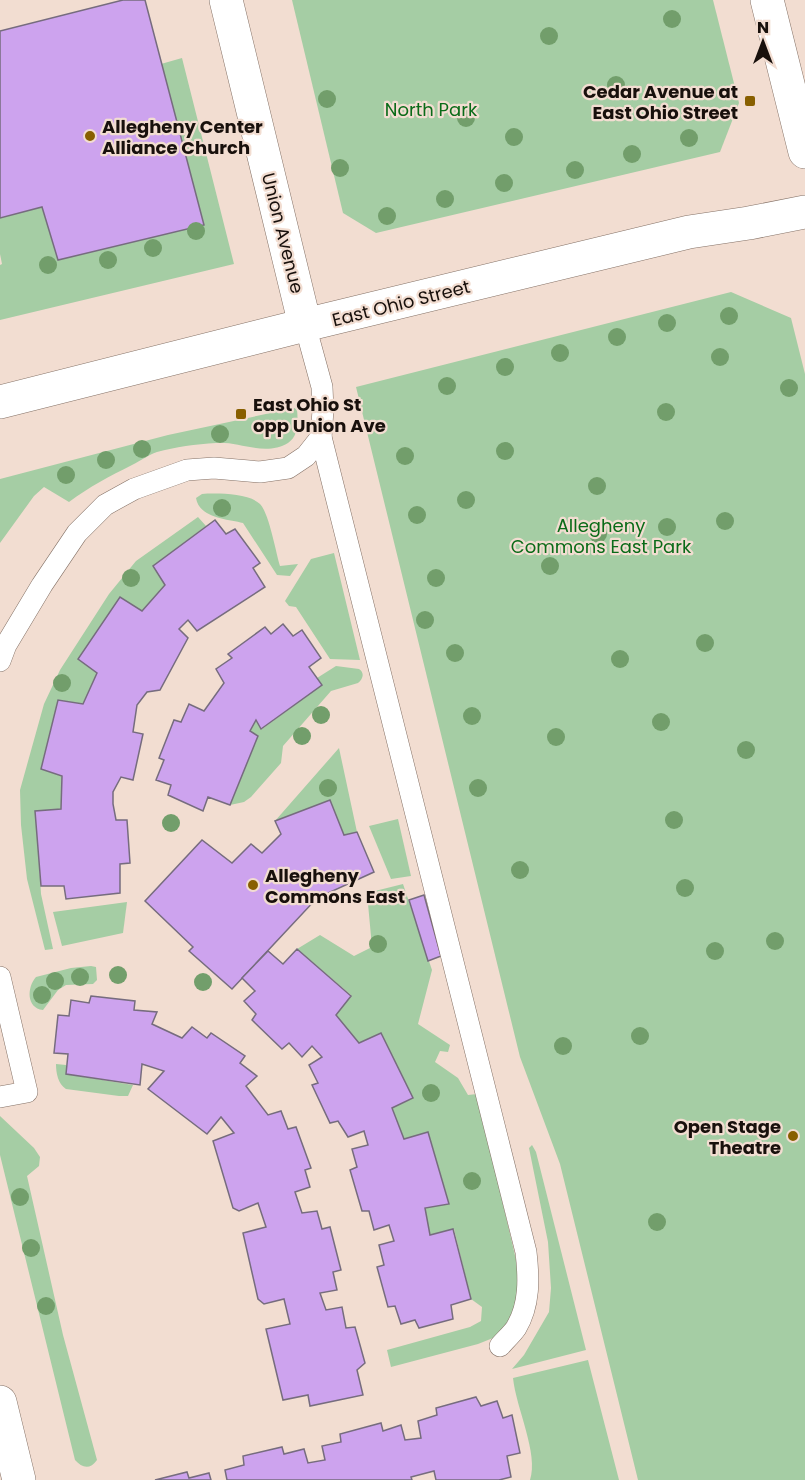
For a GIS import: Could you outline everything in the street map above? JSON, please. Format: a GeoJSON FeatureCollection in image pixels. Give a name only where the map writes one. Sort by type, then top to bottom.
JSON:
{"type":"FeatureCollection","features":[{"type":"Feature","properties":{"kind":"main road","name":"Union Avenue"},"geometry":{"type":"LineString","coordinates":[[226,0],[305,326]]}},
{"type":"Feature","properties":{"kind":"main road"},"geometry":{"type":"LineString","coordinates":[[767,0],[805,152]]}},
{"type":"Feature","properties":{"kind":"main road","name":"East Ohio Street"},"geometry":{"type":"LineString","coordinates":[[0,402],[689,232],[805,212]]}},
{"type":"Feature","properties":{"kind":"main road"},"geometry":{"type":"LineString","coordinates":[[0,1402],[19,1480]]}},
{"type":"Feature","properties":{"kind":"lane"},"geometry":{"type":"LineString","coordinates":[[305,326],[322,387],[321,437],[526,1252],[529,1278],[526,1304],[516,1328],[500,1346]]}},
{"type":"Feature","properties":{"kind":"lane"},"geometry":{"type":"LineString","coordinates":[[0,661],[6,645],[42,585],[77,533],[105,505],[134,489],[187,470],[214,468],[260,472],[288,468],[306,456],[321,437]]}},
{"type":"Feature","properties":{"kind":"lane"},"geometry":{"type":"LineString","coordinates":[[0,977],[27,1092],[0,1097]]}},
{"type":"Feature","properties":{"kind":"green space","name":"North Park"},"geometry":{"type":"Polygon","coordinates":[[[292,0],[713,0],[739,103],[720,152],[376,233],[343,213],[292,0]]]}},
{"type":"Feature","properties":{"kind":"green space"},"geometry":{"type":"Polygon","coordinates":[[[182,58],[234,264],[0,320],[0,265],[2,264],[0,218],[42,207],[58,260],[161,64],[182,58]]]}},
{"type":"Feature","properties":{"kind":"green space","name":"Allegheny Commons East Park"},"geometry":{"type":"Polygon","coordinates":[[[731,292],[791,318],[805,374],[805,1480],[638,1480],[560,1164],[520,1057],[356,387],[731,292]]]}},
{"type":"Feature","properties":{"kind":"green space"},"geometry":{"type":"Polygon","coordinates":[[[297,409],[296,432],[292,440],[279,447],[261,449],[216,443],[157,452],[84,491],[69,502],[44,487],[34,496],[0,543],[0,479],[168,435],[297,409]]]}},
{"type":"Feature","properties":{"kind":"green space"},"geometry":{"type":"Polygon","coordinates":[[[202,494],[241,496],[260,504],[269,524],[280,566],[298,564],[290,576],[277,575],[243,523],[208,514],[202,510],[196,498],[202,494]]]}},
{"type":"Feature","properties":{"kind":"green space"},"geometry":{"type":"Polygon","coordinates":[[[198,517],[206,526],[153,566],[165,585],[142,611],[97,673],[83,704],[58,700],[41,768],[62,776],[61,809],[36,811],[41,894],[53,949],[45,950],[27,879],[20,790],[44,704],[60,670],[109,594],[136,561],[198,517]]]}},
{"type":"Feature","properties":{"kind":"green space"},"geometry":{"type":"Polygon","coordinates":[[[334,553],[360,660],[330,659],[296,607],[289,606],[285,601],[311,559],[334,553]]]}},
{"type":"Feature","properties":{"kind":"green space"},"geometry":{"type":"Polygon","coordinates":[[[336,666],[359,669],[363,674],[362,678],[358,683],[331,691],[283,746],[281,763],[251,797],[244,802],[230,805],[258,736],[250,731],[256,720],[262,729],[322,685],[317,678],[336,666]]]}},
{"type":"Feature","properties":{"kind":"green space"},"geometry":{"type":"Polygon","coordinates":[[[339,748],[357,832],[344,835],[330,800],[275,821],[339,748]]]}},
{"type":"Feature","properties":{"kind":"green space"},"geometry":{"type":"Polygon","coordinates":[[[398,819],[411,876],[391,879],[369,826],[398,819]]]}},
{"type":"Feature","properties":{"kind":"green space"},"geometry":{"type":"Polygon","coordinates":[[[403,884],[432,970],[418,1024],[450,1045],[448,1052],[440,1051],[435,1062],[458,1078],[468,1095],[477,1094],[522,1285],[517,1311],[503,1330],[493,1338],[391,1367],[387,1350],[470,1327],[481,1321],[482,1307],[471,1299],[454,1229],[430,1235],[425,1208],[449,1203],[428,1132],[404,1139],[392,1108],[413,1098],[381,1033],[359,1043],[336,1015],[351,995],[297,949],[320,935],[354,956],[372,947],[367,893],[403,884]]]}},
{"type":"Feature","properties":{"kind":"green space"},"geometry":{"type":"Polygon","coordinates":[[[127,902],[123,933],[62,946],[53,912],[127,902]]]}},
{"type":"Feature","properties":{"kind":"green space"},"geometry":{"type":"Polygon","coordinates":[[[96,967],[97,980],[93,984],[66,985],[58,990],[43,1010],[33,1005],[30,991],[36,977],[71,968],[96,967]]]}},
{"type":"Feature","properties":{"kind":"green space"},"geometry":{"type":"Polygon","coordinates":[[[56,1064],[66,1065],[66,1074],[133,1085],[128,1096],[66,1089],[58,1078],[56,1064]]]}},
{"type":"Feature","properties":{"kind":"green space"},"geometry":{"type":"Polygon","coordinates":[[[0,1116],[34,1148],[40,1157],[39,1166],[27,1176],[63,1335],[97,1460],[89,1467],[80,1465],[75,1460],[0,1155],[0,1116]]]}},
{"type":"Feature","properties":{"kind":"green space"},"geometry":{"type":"Polygon","coordinates":[[[532,1145],[536,1152],[586,1350],[512,1369],[524,1355],[549,1312],[551,1288],[548,1242],[529,1148],[532,1145]]]}},
{"type":"Feature","properties":{"kind":"green space"},"geometry":{"type":"Polygon","coordinates":[[[588,1360],[619,1480],[530,1480],[532,1457],[513,1378],[588,1360]]]}},
{"type":"Feature","properties":{"kind":"building","name":"Allegheny Center Alliance Church"},"geometry":{"type":"Polygon","coordinates":[[[123,0],[145,0],[204,225],[58,260],[42,207],[0,218],[0,31],[123,0]]]}},
{"type":"Feature","properties":{"kind":"building"},"geometry":{"type":"Polygon","coordinates":[[[215,520],[226,534],[235,529],[260,563],[253,568],[265,587],[197,631],[188,620],[179,629],[188,638],[160,690],[147,692],[137,705],[133,732],[143,734],[133,780],[121,777],[113,792],[116,820],[127,820],[130,863],[120,864],[120,893],[66,899],[64,886],[41,886],[35,811],[61,809],[62,776],[41,769],[58,700],[83,704],[97,673],[78,659],[120,597],[142,611],[165,585],[153,566],[215,520]]]}},
{"type":"Feature","properties":{"kind":"building"},"geometry":{"type":"Polygon","coordinates":[[[283,624],[293,636],[302,630],[321,658],[309,667],[322,685],[261,729],[256,720],[250,731],[258,736],[230,805],[208,797],[203,811],[168,795],[171,785],[156,780],[164,760],[159,758],[174,720],[181,722],[189,704],[204,711],[224,683],[216,669],[232,658],[228,654],[265,627],[271,634],[283,624]]]}},
{"type":"Feature","properties":{"kind":"building","name":"Allegheny Commons East"},"geometry":{"type":"Polygon","coordinates":[[[330,800],[344,835],[357,832],[374,872],[317,898],[232,989],[189,951],[193,947],[145,901],[202,840],[232,863],[251,844],[262,853],[281,834],[275,821],[330,800]]]}},
{"type":"Feature","properties":{"kind":"building"},"geometry":{"type":"Polygon","coordinates":[[[424,895],[441,956],[428,961],[409,900],[424,895]]]}},
{"type":"Feature","properties":{"kind":"building"},"geometry":{"type":"Polygon","coordinates":[[[297,949],[351,996],[336,1015],[359,1043],[381,1033],[413,1098],[392,1108],[404,1139],[428,1132],[449,1204],[425,1208],[430,1235],[453,1229],[471,1299],[451,1305],[453,1319],[419,1328],[415,1320],[401,1324],[395,1306],[388,1307],[377,1267],[384,1265],[379,1245],[394,1241],[389,1225],[374,1230],[369,1211],[362,1211],[350,1170],[357,1167],[352,1149],[368,1145],[364,1131],[348,1137],[338,1121],[330,1123],[312,1085],[318,1083],[309,1065],[322,1057],[312,1046],[302,1057],[289,1043],[282,1049],[252,1020],[256,1014],[244,1001],[255,991],[242,978],[268,951],[283,964],[297,949]]]}},
{"type":"Feature","properties":{"kind":"building"},"geometry":{"type":"Polygon","coordinates":[[[91,996],[135,1001],[134,1010],[157,1012],[152,1024],[182,1038],[192,1027],[207,1038],[211,1033],[245,1056],[240,1063],[257,1076],[246,1086],[268,1115],[281,1111],[288,1129],[296,1127],[311,1168],[305,1170],[310,1187],[295,1192],[302,1213],[317,1211],[322,1229],[330,1227],[341,1270],[333,1272],[337,1290],[320,1293],[326,1310],[342,1307],[346,1328],[355,1327],[365,1363],[357,1370],[363,1395],[310,1406],[308,1395],[283,1400],[266,1329],[290,1324],[284,1299],[264,1304],[258,1299],[243,1233],[266,1227],[258,1203],[239,1211],[233,1208],[213,1141],[234,1133],[221,1117],[207,1134],[148,1089],[164,1071],[142,1064],[140,1085],[66,1074],[68,1054],[54,1053],[58,1015],[69,1016],[71,1000],[89,1003],[91,996]]]}},
{"type":"Feature","properties":{"kind":"building"},"geometry":{"type":"Polygon","coordinates":[[[476,1397],[481,1406],[497,1401],[503,1418],[512,1415],[520,1453],[507,1456],[511,1477],[499,1480],[436,1480],[434,1471],[411,1477],[412,1480],[227,1480],[225,1470],[244,1465],[243,1456],[282,1447],[284,1454],[304,1449],[308,1463],[325,1460],[322,1446],[341,1442],[340,1434],[381,1423],[383,1431],[401,1425],[405,1440],[421,1438],[418,1421],[437,1415],[436,1408],[476,1397]]]}},
{"type":"Feature","properties":{"kind":"building"},"geometry":{"type":"Polygon","coordinates":[[[187,1472],[189,1478],[209,1473],[211,1480],[155,1480],[187,1472]]]}},
{"type":"Feature","properties":{"kind":"place","name":"Cedar Avenue at East Ohio Street"},"geometry":{"type":"Point","coordinates":[750,101]}},
{"type":"Feature","properties":{"kind":"place","name":"Allegheny Center Alliance Church"},"geometry":{"type":"Point","coordinates":[90,136]}},
{"type":"Feature","properties":{"kind":"place","name":"East Ohio St opp Union Ave"},"geometry":{"type":"Point","coordinates":[241,414]}},
{"type":"Feature","properties":{"kind":"place","name":"Allegheny Commons East"},"geometry":{"type":"Point","coordinates":[253,885]}},
{"type":"Feature","properties":{"kind":"place","name":"Open Stage Theatre"},"geometry":{"type":"Point","coordinates":[793,1136]}}]}
